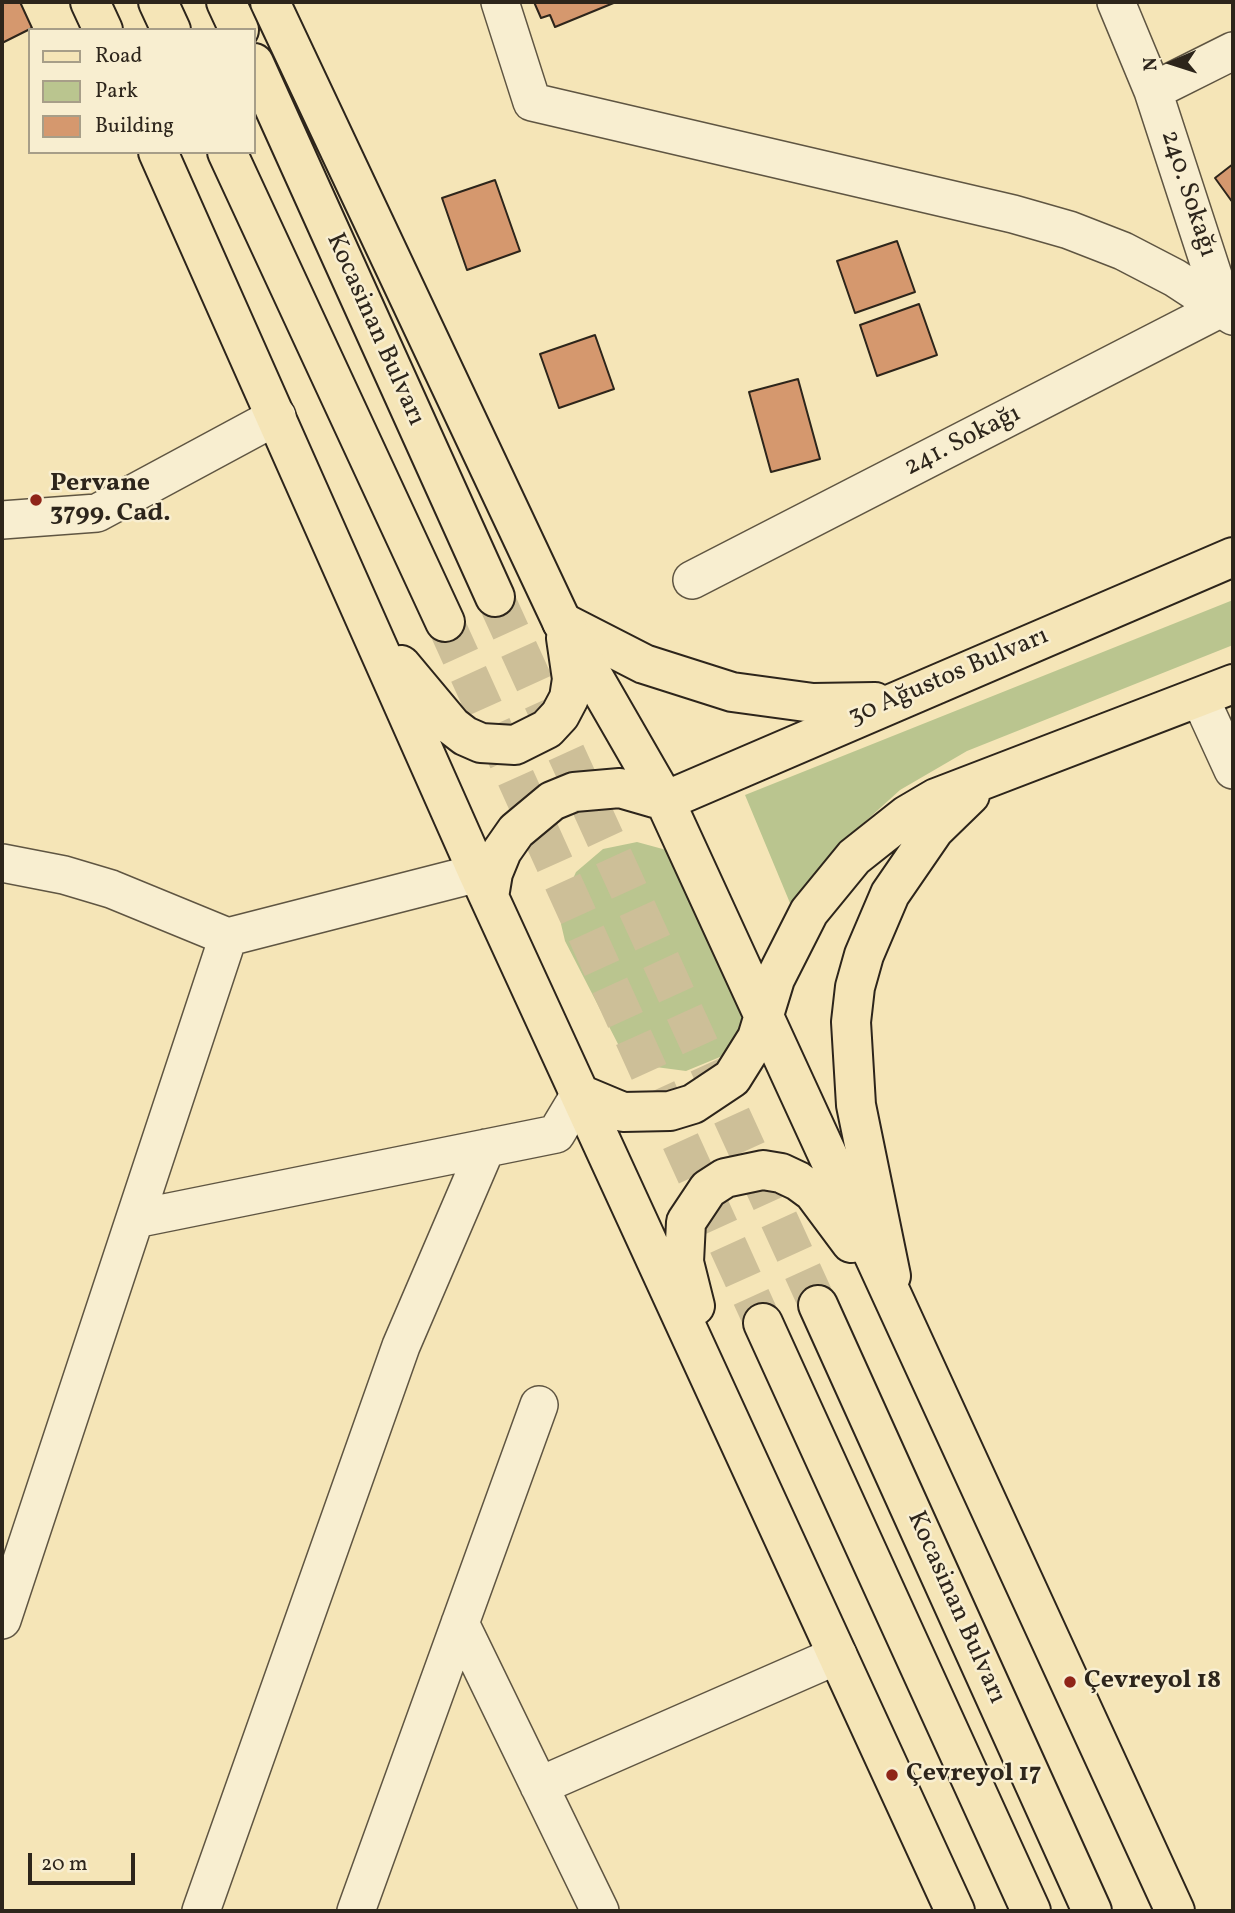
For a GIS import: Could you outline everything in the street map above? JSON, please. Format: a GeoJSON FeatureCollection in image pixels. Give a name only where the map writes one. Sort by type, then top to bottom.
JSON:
{"type":"FeatureCollection","features":[{"type":"Feature","properties":{"kind":"main road"},"geometry":{"type":"LineString","coordinates":[[90,2],[102,28]]}},
{"type":"Feature","properties":{"kind":"main road"},"geometry":{"type":"LineString","coordinates":[[158,2],[170,28]]}},
{"type":"Feature","properties":{"kind":"main road"},"geometry":{"type":"LineString","coordinates":[[226,2],[238,28]]}},
{"type":"Feature","properties":{"kind":"main road"},"geometry":{"type":"LineString","coordinates":[[270,2],[562,622],[665,801],[1175,1911]]}},
{"type":"Feature","properties":{"kind":"main road","name":"Kocasinan Bulvarı"},"geometry":{"type":"LineString","coordinates":[[256,67],[495,597]]}},
{"type":"Feature","properties":{"kind":"main road"},"geometry":{"type":"LineString","coordinates":[[159,154],[484,885],[955,1911]]}},
{"type":"Feature","properties":{"kind":"main road"},"geometry":{"type":"LineString","coordinates":[[229,154],[445,622]]}},
{"type":"Feature","properties":{"kind":"main road","name":"30 Ağustos Bulvarı"},"geometry":{"type":"LineString","coordinates":[[665,801],[1233,557]]}},
{"type":"Feature","properties":{"kind":"main road"},"geometry":{"type":"LineString","coordinates":[[372,631],[452,726],[481,743],[498,746],[523,742],[547,729],[569,698],[572,669],[562,622]]}},
{"type":"Feature","properties":{"kind":"main road"},"geometry":{"type":"LineString","coordinates":[[562,622],[644,664],[732,692],[813,703],[895,701]]}},
{"type":"Feature","properties":{"kind":"main road"},"geometry":{"type":"LineString","coordinates":[[580,1094],[623,1112],[670,1111],[693,1104],[732,1078],[757,1038],[780,968],[809,912],[854,857],[880,834],[936,798],[1217,691]]}},
{"type":"Feature","properties":{"kind":"main road"},"geometry":{"type":"LineString","coordinates":[[898,1307],[856,1105],[851,1022],[855,988],[875,924],[910,861],[960,803],[991,778]]}},
{"type":"Feature","properties":{"kind":"main road"},"geometry":{"type":"LineString","coordinates":[[484,885],[509,841],[533,815],[552,802],[574,792],[609,788],[643,792],[665,801]]}},
{"type":"Feature","properties":{"kind":"main road"},"geometry":{"type":"LineString","coordinates":[[715,1386],[684,1262],[682,1242],[686,1222],[695,1204],[708,1189],[725,1178],[762,1170],[781,1173],[813,1192],[898,1307]]}},
{"type":"Feature","properties":{"kind":"main road","name":"Kocasinan Bulvarı"},"geometry":{"type":"LineString","coordinates":[[818,1305],[1091,1911]]}},
{"type":"Feature","properties":{"kind":"main road"},"geometry":{"type":"LineString","coordinates":[[763,1322],[1031,1911]]}},
{"type":"Feature","properties":{"kind":"street"},"geometry":{"type":"LineString","coordinates":[[500,2],[533,102],[1013,214],[1069,230],[1124,251],[1230,309]]}},
{"type":"Feature","properties":{"kind":"street","name":"240. Sokağı"},"geometry":{"type":"LineString","coordinates":[[1116,2],[1153,91],[1230,309]]}},
{"type":"Feature","properties":{"kind":"street"},"geometry":{"type":"LineString","coordinates":[[1153,91],[1233,51]]}},
{"type":"Feature","properties":{"kind":"street","name":"241. Sokağı"},"geometry":{"type":"LineString","coordinates":[[692,580],[1230,309]]}},
{"type":"Feature","properties":{"kind":"street"},"geometry":{"type":"LineString","coordinates":[[2,520],[97,513],[277,416]]}},
{"type":"Feature","properties":{"kind":"street"},"geometry":{"type":"LineString","coordinates":[[1217,691],[1233,770]]}},
{"type":"Feature","properties":{"kind":"street"},"geometry":{"type":"LineString","coordinates":[[2,863],[64,875],[111,889],[228,937],[484,885]]}},
{"type":"Feature","properties":{"kind":"street"},"geometry":{"type":"LineString","coordinates":[[2,1620],[228,937]]}},
{"type":"Feature","properties":{"kind":"street"},"geometry":{"type":"LineString","coordinates":[[135,1219],[556,1134],[580,1094]]}},
{"type":"Feature","properties":{"kind":"street"},"geometry":{"type":"LineString","coordinates":[[201,1911],[401,1346],[486,1148]]}},
{"type":"Feature","properties":{"kind":"street"},"geometry":{"type":"LineString","coordinates":[[356,1911],[539,1405]]}},
{"type":"Feature","properties":{"kind":"street"},"geometry":{"type":"LineString","coordinates":[[460,1623],[600,1911]]}},
{"type":"Feature","properties":{"kind":"street"},"geometry":{"type":"LineString","coordinates":[[539,1786],[838,1655]]}},
{"type":"Feature","properties":{"kind":"green space"},"geometry":{"type":"Polygon","coordinates":[[[1233,600],[1233,645],[967,751],[900,790],[846,839],[795,915],[745,795],[1233,600]]]}},
{"type":"Feature","properties":{"kind":"green space"},"geometry":{"type":"Polygon","coordinates":[[[637,842],[670,851],[749,1013],[733,1045],[720,1057],[686,1071],[648,1066],[632,1057],[618,1044],[565,941],[561,924],[561,905],[576,872],[603,849],[637,842]]]}},
{"type":"Feature","properties":{"kind":"building"},"geometry":{"type":"Polygon","coordinates":[[[2,2],[20,2],[32,28],[2,43],[2,2]]]}},
{"type":"Feature","properties":{"kind":"building"},"geometry":{"type":"Polygon","coordinates":[[[534,2],[616,2],[555,27],[550,15],[541,18],[534,2]]]}},
{"type":"Feature","properties":{"kind":"building"},"geometry":{"type":"Polygon","coordinates":[[[1233,164],[1233,203],[1215,178],[1233,164]]]}},
{"type":"Feature","properties":{"kind":"building"},"geometry":{"type":"Polygon","coordinates":[[[495,180],[520,251],[467,270],[442,198],[495,180]]]}},
{"type":"Feature","properties":{"kind":"building"},"geometry":{"type":"Polygon","coordinates":[[[897,241],[915,292],[855,313],[837,261],[897,241]]]}},
{"type":"Feature","properties":{"kind":"building"},"geometry":{"type":"Polygon","coordinates":[[[919,304],[937,355],[877,376],[860,325],[919,304]]]}},
{"type":"Feature","properties":{"kind":"building"},"geometry":{"type":"Polygon","coordinates":[[[595,335],[614,389],[559,408],[540,354],[595,335]]]}},
{"type":"Feature","properties":{"kind":"building"},"geometry":{"type":"Polygon","coordinates":[[[798,379],[820,459],[771,472],[749,392],[798,379]]]}},
{"type":"Feature","properties":{"kind":"tunnel"},"geometry":{"type":"LineString","coordinates":[[495,597],[818,1305]]}},
{"type":"Feature","properties":{"kind":"tunnel"},"geometry":{"type":"LineString","coordinates":[[445,622],[763,1323]]}},
{"type":"Feature","properties":{"kind":"place","name":"Pervane 3799. Cad."},"geometry":{"type":"Point","coordinates":[36,500]}},
{"type":"Feature","properties":{"kind":"place","name":"Çevreyol 18"},"geometry":{"type":"Point","coordinates":[1070,1682]}},
{"type":"Feature","properties":{"kind":"place","name":"Çevreyol 17"},"geometry":{"type":"Point","coordinates":[892,1775]}}]}
